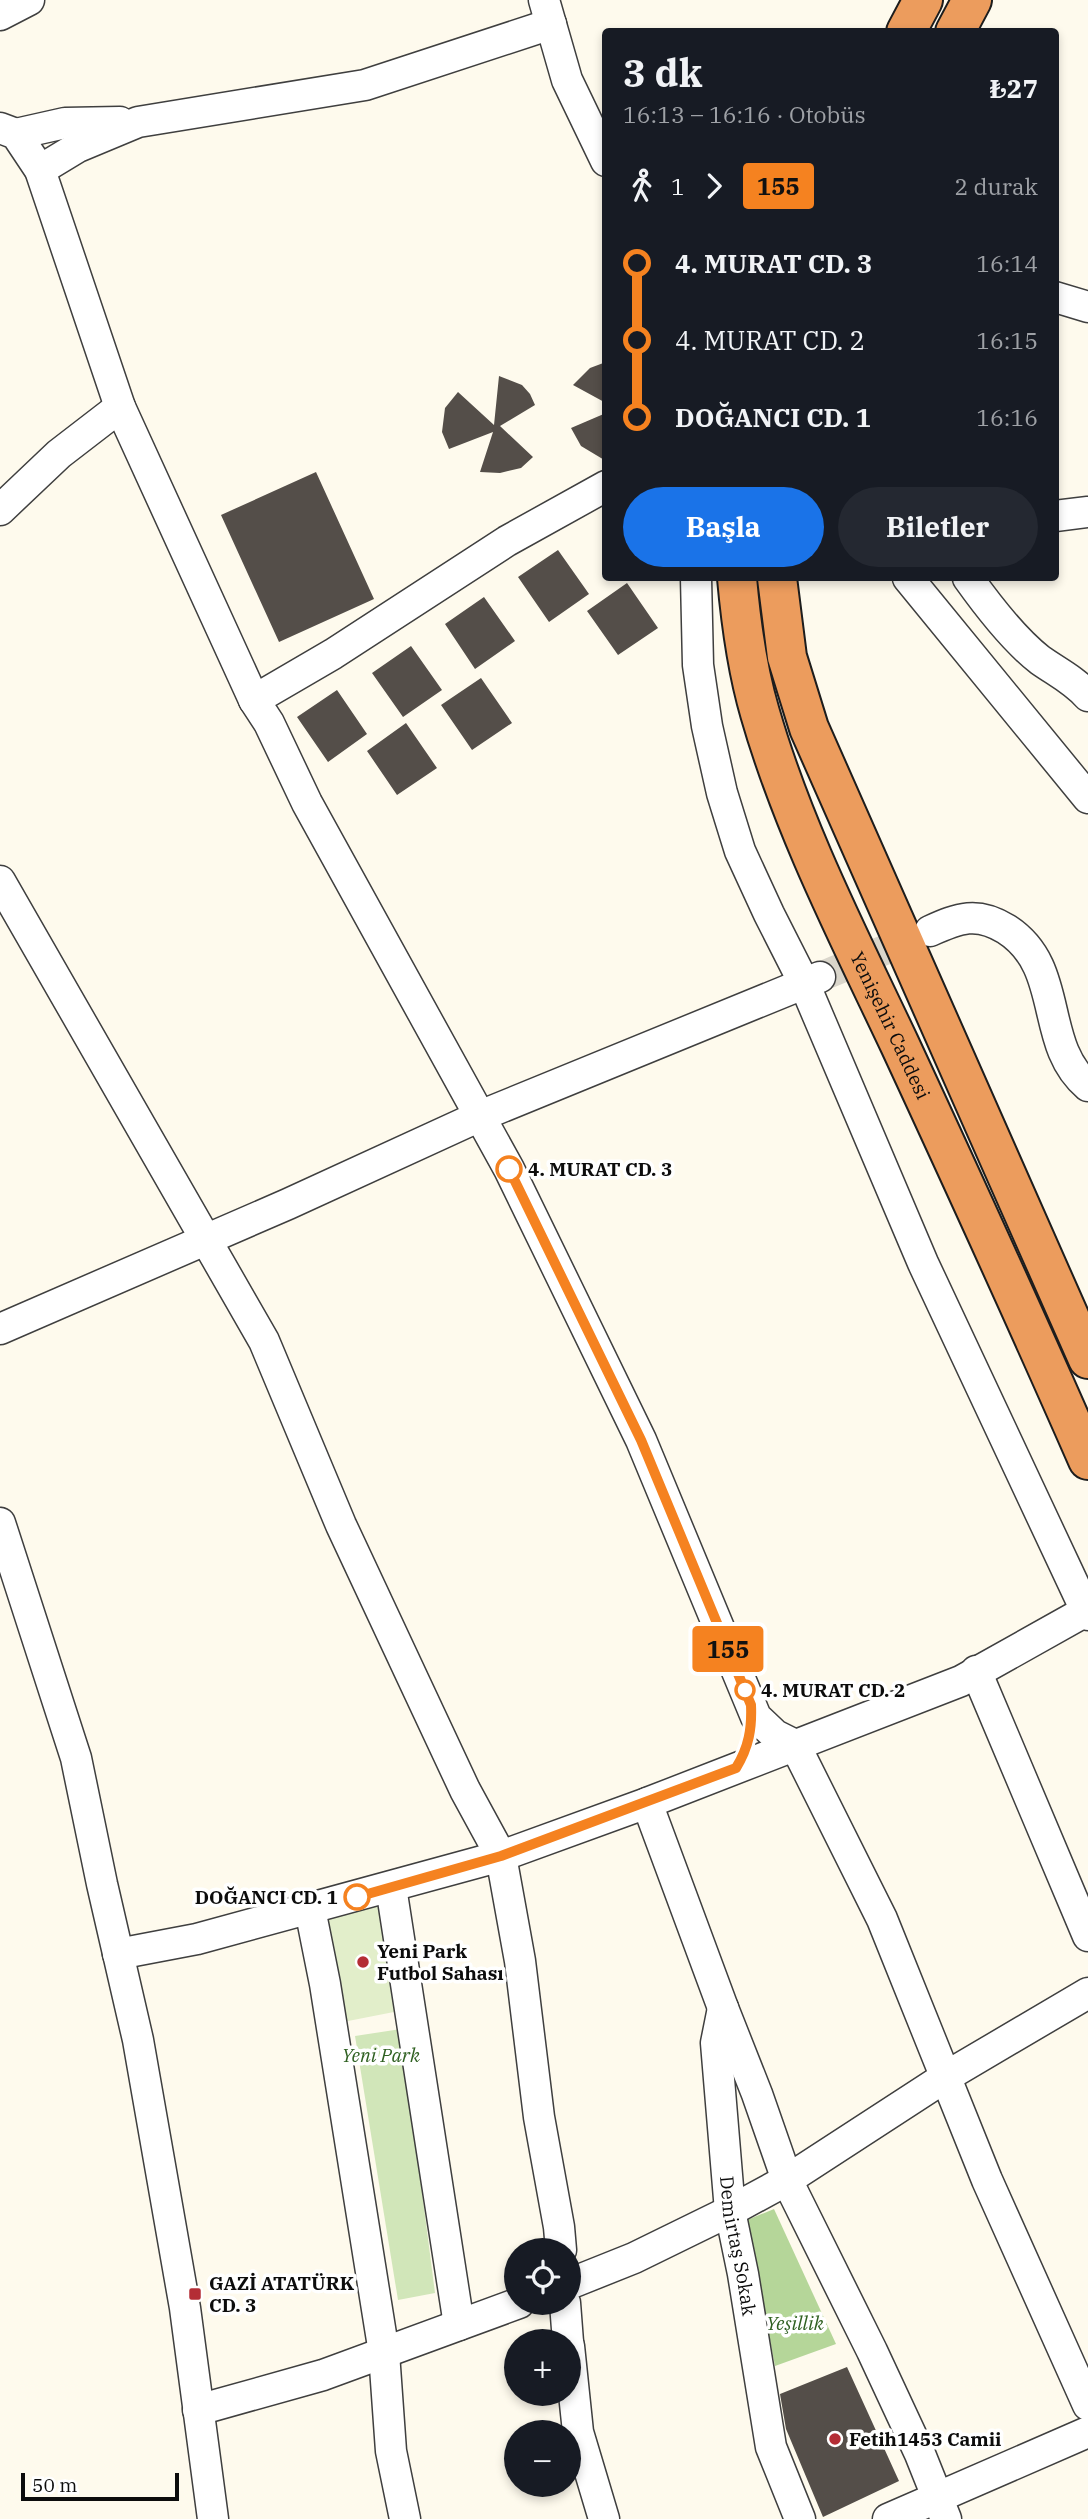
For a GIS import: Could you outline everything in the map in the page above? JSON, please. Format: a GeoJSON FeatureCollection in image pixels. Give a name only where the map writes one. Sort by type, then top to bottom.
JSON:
{"type":"FeatureCollection","features":[{"type":"Feature","properties":{"kind":"highway"},"geometry":{"type":"LineString","coordinates":[[908,28],[923,0]]}},
{"type":"Feature","properties":{"kind":"highway"},"geometry":{"type":"LineString","coordinates":[[957,28],[972,0]]}},
{"type":"Feature","properties":{"kind":"highway","name":"Yenişehir Caddesi"},"geometry":{"type":"LineString","coordinates":[[737,581],[742,630],[760,711],[777,767],[823,880],[1023,1311],[1088,1460]]}},
{"type":"Feature","properties":{"kind":"highway"},"geometry":{"type":"LineString","coordinates":[[777,581],[787,657],[809,729],[1074,1291],[1085,1346],[1044,1359]]}},
{"type":"Feature","properties":{"kind":"highway"},"geometry":{"type":"LineString","coordinates":[[1023,1311],[1074,1291]]}},
{"type":"Feature","properties":{"kind":"street"},"geometry":{"type":"LineString","coordinates":[[0,15],[29,0]]}},
{"type":"Feature","properties":{"kind":"street"},"geometry":{"type":"LineString","coordinates":[[8,131],[65,123],[138,122],[365,85],[548,12],[567,80],[602,153]]}},
{"type":"Feature","properties":{"kind":"street"},"geometry":{"type":"LineString","coordinates":[[40,170],[78,147],[138,122]]}},
{"type":"Feature","properties":{"kind":"street"},"geometry":{"type":"LineString","coordinates":[[8,131],[40,170],[120,407],[254,699],[269,723],[307,803],[509,1169],[641,1440],[757,1717],[775,1735],[795,1745],[883,1919],[987,2180],[1088,2405]]}},
{"type":"Feature","properties":{"kind":"street"},"geometry":{"type":"LineString","coordinates":[[1059,298],[1088,307]]}},
{"type":"Feature","properties":{"kind":"street"},"geometry":{"type":"LineString","coordinates":[[0,510],[59,454],[120,407]]}},
{"type":"Feature","properties":{"kind":"street"},"geometry":{"type":"LineString","coordinates":[[254,699],[333,654],[507,541],[602,488]]}},
{"type":"Feature","properties":{"kind":"street"},"geometry":{"type":"LineString","coordinates":[[1059,516],[1088,512]]}},
{"type":"Feature","properties":{"kind":"street"},"geometry":{"type":"LineString","coordinates":[[118,1954],[197,1939],[501,1856],[647,1803],[961,1681],[1087,1613],[923,1263],[812,980],[769,914],[740,851],[722,793],[707,726],[698,665],[696,581]]}},
{"type":"Feature","properties":{"kind":"street"},"geometry":{"type":"LineString","coordinates":[[910,581],[1088,798]]}},
{"type":"Feature","properties":{"kind":"street"},"geometry":{"type":"LineString","coordinates":[[970,581],[1014,634],[1040,660],[1083,680]]}},
{"type":"Feature","properties":{"kind":"street"},"geometry":{"type":"LineString","coordinates":[[0,881],[264,1341],[341,1525],[465,1790],[501,1856],[520,1961],[539,2118],[560,2238]]}},
{"type":"Feature","properties":{"kind":"street"},"geometry":{"type":"LineString","coordinates":[[930,930],[959,918],[977,918],[997,924],[1018,937],[1031,951],[1042,971],[1062,1049],[1073,1073],[1088,1086]]}},
{"type":"Feature","properties":{"kind":"street"},"geometry":{"type":"LineString","coordinates":[[0,1328],[207,1239],[480,1116],[812,980]]}},
{"type":"Feature","properties":{"kind":"street"},"geometry":{"type":"LineString","coordinates":[[0,1523],[76,1758],[138,2040],[186,2308],[213,2519]]}},
{"type":"Feature","properties":{"kind":"street"},"geometry":{"type":"LineString","coordinates":[[976,1671],[1088,1936]]}},
{"type":"Feature","properties":{"kind":"street"},"geometry":{"type":"LineString","coordinates":[[736,1768],[749,1739],[751,1705]]}},
{"type":"Feature","properties":{"kind":"street"},"geometry":{"type":"LineString","coordinates":[[647,1803],[787,2180],[872,2351],[942,2508]]}},
{"type":"Feature","properties":{"kind":"street"},"geometry":{"type":"LineString","coordinates":[[391,1887],[459,2325]]}},
{"type":"Feature","properties":{"kind":"street"},"geometry":{"type":"LineString","coordinates":[[310,1909],[325,1984],[384,2353],[391,2451],[405,2519]]}},
{"type":"Feature","properties":{"kind":"street"},"geometry":{"type":"LineString","coordinates":[[581,2279],[634,2258],[787,2180],[947,2076],[1088,1993]]}},
{"type":"Feature","properties":{"kind":"street","name":"Demirtaş Sokak"},"geometry":{"type":"LineString","coordinates":[[723,2008],[716,2043],[730,2211],[771,2447],[800,2519]]}},
{"type":"Feature","properties":{"kind":"street"},"geometry":{"type":"LineString","coordinates":[[198,2410],[323,2375],[504,2308]]}},
{"type":"Feature","properties":{"kind":"street"},"geometry":{"type":"LineString","coordinates":[[575,2406],[578,2432],[604,2519]]}},
{"type":"Feature","properties":{"kind":"street"},"geometry":{"type":"LineString","coordinates":[[888,2519],[942,2508],[1088,2432]]}},
{"type":"Feature","properties":{"kind":"green space","name":"Yeni Park Futbol Sahası"},"geometry":{"type":"Polygon","coordinates":[[[383,1897],[399,2011],[343,2022],[327,1912],[383,1897]]]}},
{"type":"Feature","properties":{"kind":"green space","name":"Yeni Park"},"geometry":{"type":"Polygon","coordinates":[[[401,2029],[435,2293],[398,2300],[355,2036],[401,2029]]]}},
{"type":"Feature","properties":{"kind":"green space","name":"Yeşillik"},"geometry":{"type":"Polygon","coordinates":[[[774,2209],[836,2344],[775,2366],[747,2220],[774,2209]]]}},
{"type":"Feature","properties":{"kind":"building"},"geometry":{"type":"Polygon","coordinates":[[[602,364],[602,401],[573,385],[590,368],[602,364]]]}},
{"type":"Feature","properties":{"kind":"building"},"geometry":{"type":"Polygon","coordinates":[[[499,376],[522,385],[535,405],[500,426],[533,457],[521,468],[500,473],[480,472],[493,432],[449,449],[442,432],[445,408],[458,392],[494,425],[499,376]]]}},
{"type":"Feature","properties":{"kind":"building"},"geometry":{"type":"Polygon","coordinates":[[[602,415],[602,459],[581,446],[571,428],[602,415]]]}},
{"type":"Feature","properties":{"kind":"building"},"geometry":{"type":"Polygon","coordinates":[[[316,472],[374,599],[279,642],[221,515],[316,472]]]}},
{"type":"Feature","properties":{"kind":"building"},"geometry":{"type":"Polygon","coordinates":[[[558,550],[589,594],[549,622],[518,577],[558,550]]]}},
{"type":"Feature","properties":{"kind":"building"},"geometry":{"type":"Polygon","coordinates":[[[627,583],[658,628],[618,655],[587,611],[627,583]]]}},
{"type":"Feature","properties":{"kind":"building"},"geometry":{"type":"Polygon","coordinates":[[[484,597],[515,641],[475,669],[445,624],[484,597]]]}},
{"type":"Feature","properties":{"kind":"building"},"geometry":{"type":"Polygon","coordinates":[[[411,646],[442,690],[403,717],[372,673],[411,646]]]}},
{"type":"Feature","properties":{"kind":"building"},"geometry":{"type":"Polygon","coordinates":[[[481,678],[512,723],[472,750],[441,705],[481,678]]]}},
{"type":"Feature","properties":{"kind":"building"},"geometry":{"type":"Polygon","coordinates":[[[337,690],[367,734],[328,762],[297,717],[337,690]]]}},
{"type":"Feature","properties":{"kind":"building"},"geometry":{"type":"Polygon","coordinates":[[[406,723],[437,768],[397,795],[367,751],[406,723]]]}},
{"type":"Feature","properties":{"kind":"building","name":"Fetih1453 Camii"},"geometry":{"type":"Polygon","coordinates":[[[847,2367],[899,2481],[823,2517],[786,2429],[780,2394],[847,2367]]]}},
{"type":"Feature","properties":{"kind":"tunnel"},"geometry":{"type":"LineString","coordinates":[[820,977],[923,934]]}},
{"type":"Feature","properties":{"kind":"bus line","name":"155"},"geometry":{"type":"LineString","coordinates":[[357,1897],[501,1856],[736,1768],[749,1739],[751,1705],[641,1440],[509,1169]]}},
{"type":"Feature","properties":{"kind":"place","name":"4. MURAT CD. 3"},"geometry":{"type":"Point","coordinates":[509,1169]}},
{"type":"Feature","properties":{"kind":"place","name":"4. MURAT CD. 2"},"geometry":{"type":"Point","coordinates":[745,1690]}},
{"type":"Feature","properties":{"kind":"place","name":"DOĞANCI CD. 1"},"geometry":{"type":"Point","coordinates":[357,1897]}},
{"type":"Feature","properties":{"kind":"place","name":"Yeni Park Futbol Sahası"},"geometry":{"type":"Point","coordinates":[363,1962]}},
{"type":"Feature","properties":{"kind":"place","name":"GAZİ ATATÜRK CD. 3"},"geometry":{"type":"Point","coordinates":[195,2294]}},
{"type":"Feature","properties":{"kind":"place","name":"Fetih1453 Camii"},"geometry":{"type":"Point","coordinates":[835,2439]}}]}
